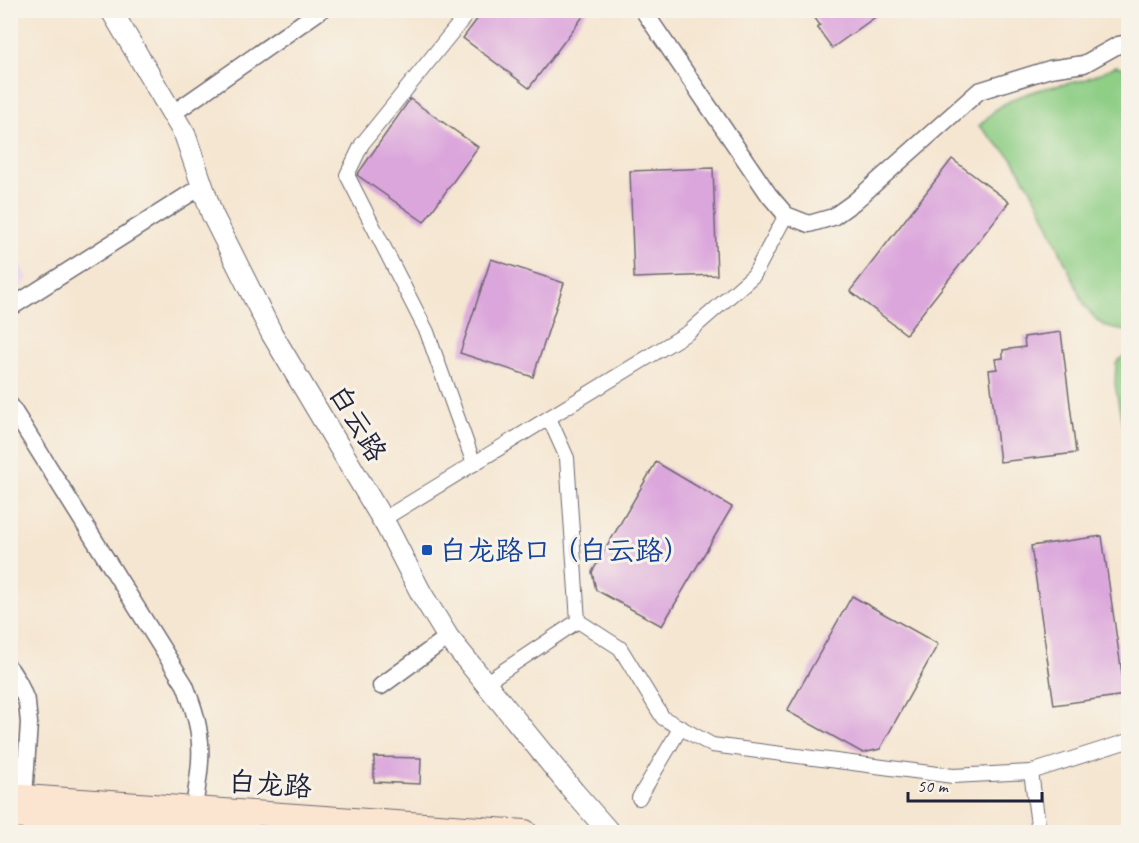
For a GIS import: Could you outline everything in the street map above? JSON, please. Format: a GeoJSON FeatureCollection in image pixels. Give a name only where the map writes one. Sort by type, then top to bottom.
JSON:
{"type":"FeatureCollection","features":[{"type":"Feature","properties":{"kind":"main road","name":"白龙路"},"geometry":{"type":"LineString","coordinates":[[15,803],[194,809],[525,832]]}},
{"type":"Feature","properties":{"kind":"main road","name":"白龙路"},"geometry":{"type":"LineString","coordinates":[[15,803],[249,832]]}},
{"type":"Feature","properties":{"kind":"street","name":"白云路"},"geometry":{"type":"LineString","coordinates":[[111,10],[185,135],[212,214],[272,334],[382,520],[421,593],[448,637],[609,832]]}},
{"type":"Feature","properties":{"kind":"street"},"geometry":{"type":"LineString","coordinates":[[172,114],[321,10]]}},
{"type":"Feature","properties":{"kind":"street"},"geometry":{"type":"LineString","coordinates":[[470,10],[362,144],[347,175],[427,332],[474,464]]}},
{"type":"Feature","properties":{"kind":"street"},"geometry":{"type":"LineString","coordinates":[[643,10],[769,195],[786,215],[809,224],[833,217],[854,202],[979,91],[1050,69],[1084,64],[1119,45],[1128,43]]}},
{"type":"Feature","properties":{"kind":"street"},"geometry":{"type":"LineString","coordinates":[[10,308],[202,186]]}},
{"type":"Feature","properties":{"kind":"street"},"geometry":{"type":"LineString","coordinates":[[382,520],[689,332],[754,275],[786,215]]}},
{"type":"Feature","properties":{"kind":"street"},"geometry":{"type":"LineString","coordinates":[[10,405],[185,685],[199,734],[200,758],[194,809]]}},
{"type":"Feature","properties":{"kind":"street"},"geometry":{"type":"LineString","coordinates":[[549,418],[567,458],[578,621]]}},
{"type":"Feature","properties":{"kind":"street"},"geometry":{"type":"LineString","coordinates":[[485,682],[578,621]]}},
{"type":"Feature","properties":{"kind":"street"},"geometry":{"type":"LineString","coordinates":[[578,621],[620,648],[663,718],[712,745],[953,776],[1031,772],[1128,741]]}},
{"type":"Feature","properties":{"kind":"street"},"geometry":{"type":"LineString","coordinates":[[381,686],[448,637]]}},
{"type":"Feature","properties":{"kind":"street"},"geometry":{"type":"LineString","coordinates":[[10,669],[27,703],[29,723],[15,803]]}},
{"type":"Feature","properties":{"kind":"street"},"geometry":{"type":"LineString","coordinates":[[639,798],[681,728]]}},
{"type":"Feature","properties":{"kind":"street"},"geometry":{"type":"LineString","coordinates":[[1031,772],[1040,832]]}},
{"type":"Feature","properties":{"kind":"shaded area"},"geometry":{"type":"Polygon","coordinates":[[[10,248],[28,278],[20,288],[11,289],[10,248]]]}},
{"type":"Feature","properties":{"kind":"green space"},"geometry":{"type":"Polygon","coordinates":[[[1116,66],[1125,68],[1128,79],[1128,331],[1103,325],[1085,306],[1037,200],[1013,159],[979,126],[997,108],[1015,98],[1041,89],[1084,80],[1116,66]]]}},
{"type":"Feature","properties":{"kind":"green space"},"geometry":{"type":"Polygon","coordinates":[[[1128,352],[1128,454],[1115,384],[1116,363],[1128,352]]]}},
{"type":"Feature","properties":{"kind":"building"},"geometry":{"type":"Polygon","coordinates":[[[484,10],[588,10],[529,88],[463,38],[484,10]]]}},
{"type":"Feature","properties":{"kind":"building"},"geometry":{"type":"Polygon","coordinates":[[[809,10],[885,10],[832,48],[817,27],[820,25],[809,10]]]}},
{"type":"Feature","properties":{"kind":"building"},"geometry":{"type":"Polygon","coordinates":[[[410,99],[478,147],[424,222],[357,175],[410,99]]]}},
{"type":"Feature","properties":{"kind":"building"},"geometry":{"type":"Polygon","coordinates":[[[952,159],[1009,202],[906,334],[850,291],[952,159]]]}},
{"type":"Feature","properties":{"kind":"building"},"geometry":{"type":"Polygon","coordinates":[[[713,168],[717,275],[634,278],[630,171],[713,168]]]}},
{"type":"Feature","properties":{"kind":"building"},"geometry":{"type":"Polygon","coordinates":[[[491,259],[564,283],[533,377],[460,353],[491,259]]]}},
{"type":"Feature","properties":{"kind":"building"},"geometry":{"type":"Polygon","coordinates":[[[1061,332],[1076,453],[1000,462],[989,370],[997,369],[995,359],[1003,358],[1003,350],[1025,347],[1024,337],[1061,332]]]}},
{"type":"Feature","properties":{"kind":"building"},"geometry":{"type":"Polygon","coordinates":[[[656,462],[732,507],[662,626],[596,590],[592,572],[656,462]]]}},
{"type":"Feature","properties":{"kind":"building"},"geometry":{"type":"Polygon","coordinates":[[[1102,536],[1125,695],[1054,705],[1031,546],[1102,536]]]}},
{"type":"Feature","properties":{"kind":"building"},"geometry":{"type":"Polygon","coordinates":[[[852,596],[938,644],[880,749],[863,753],[787,711],[852,596]]]}},
{"type":"Feature","properties":{"kind":"building"},"geometry":{"type":"Polygon","coordinates":[[[374,757],[421,758],[420,784],[374,782],[374,757]]]}},
{"type":"Feature","properties":{"kind":"place","name":"白龙路口（白云路）"},"geometry":{"type":"Point","coordinates":[427,550]}}]}
